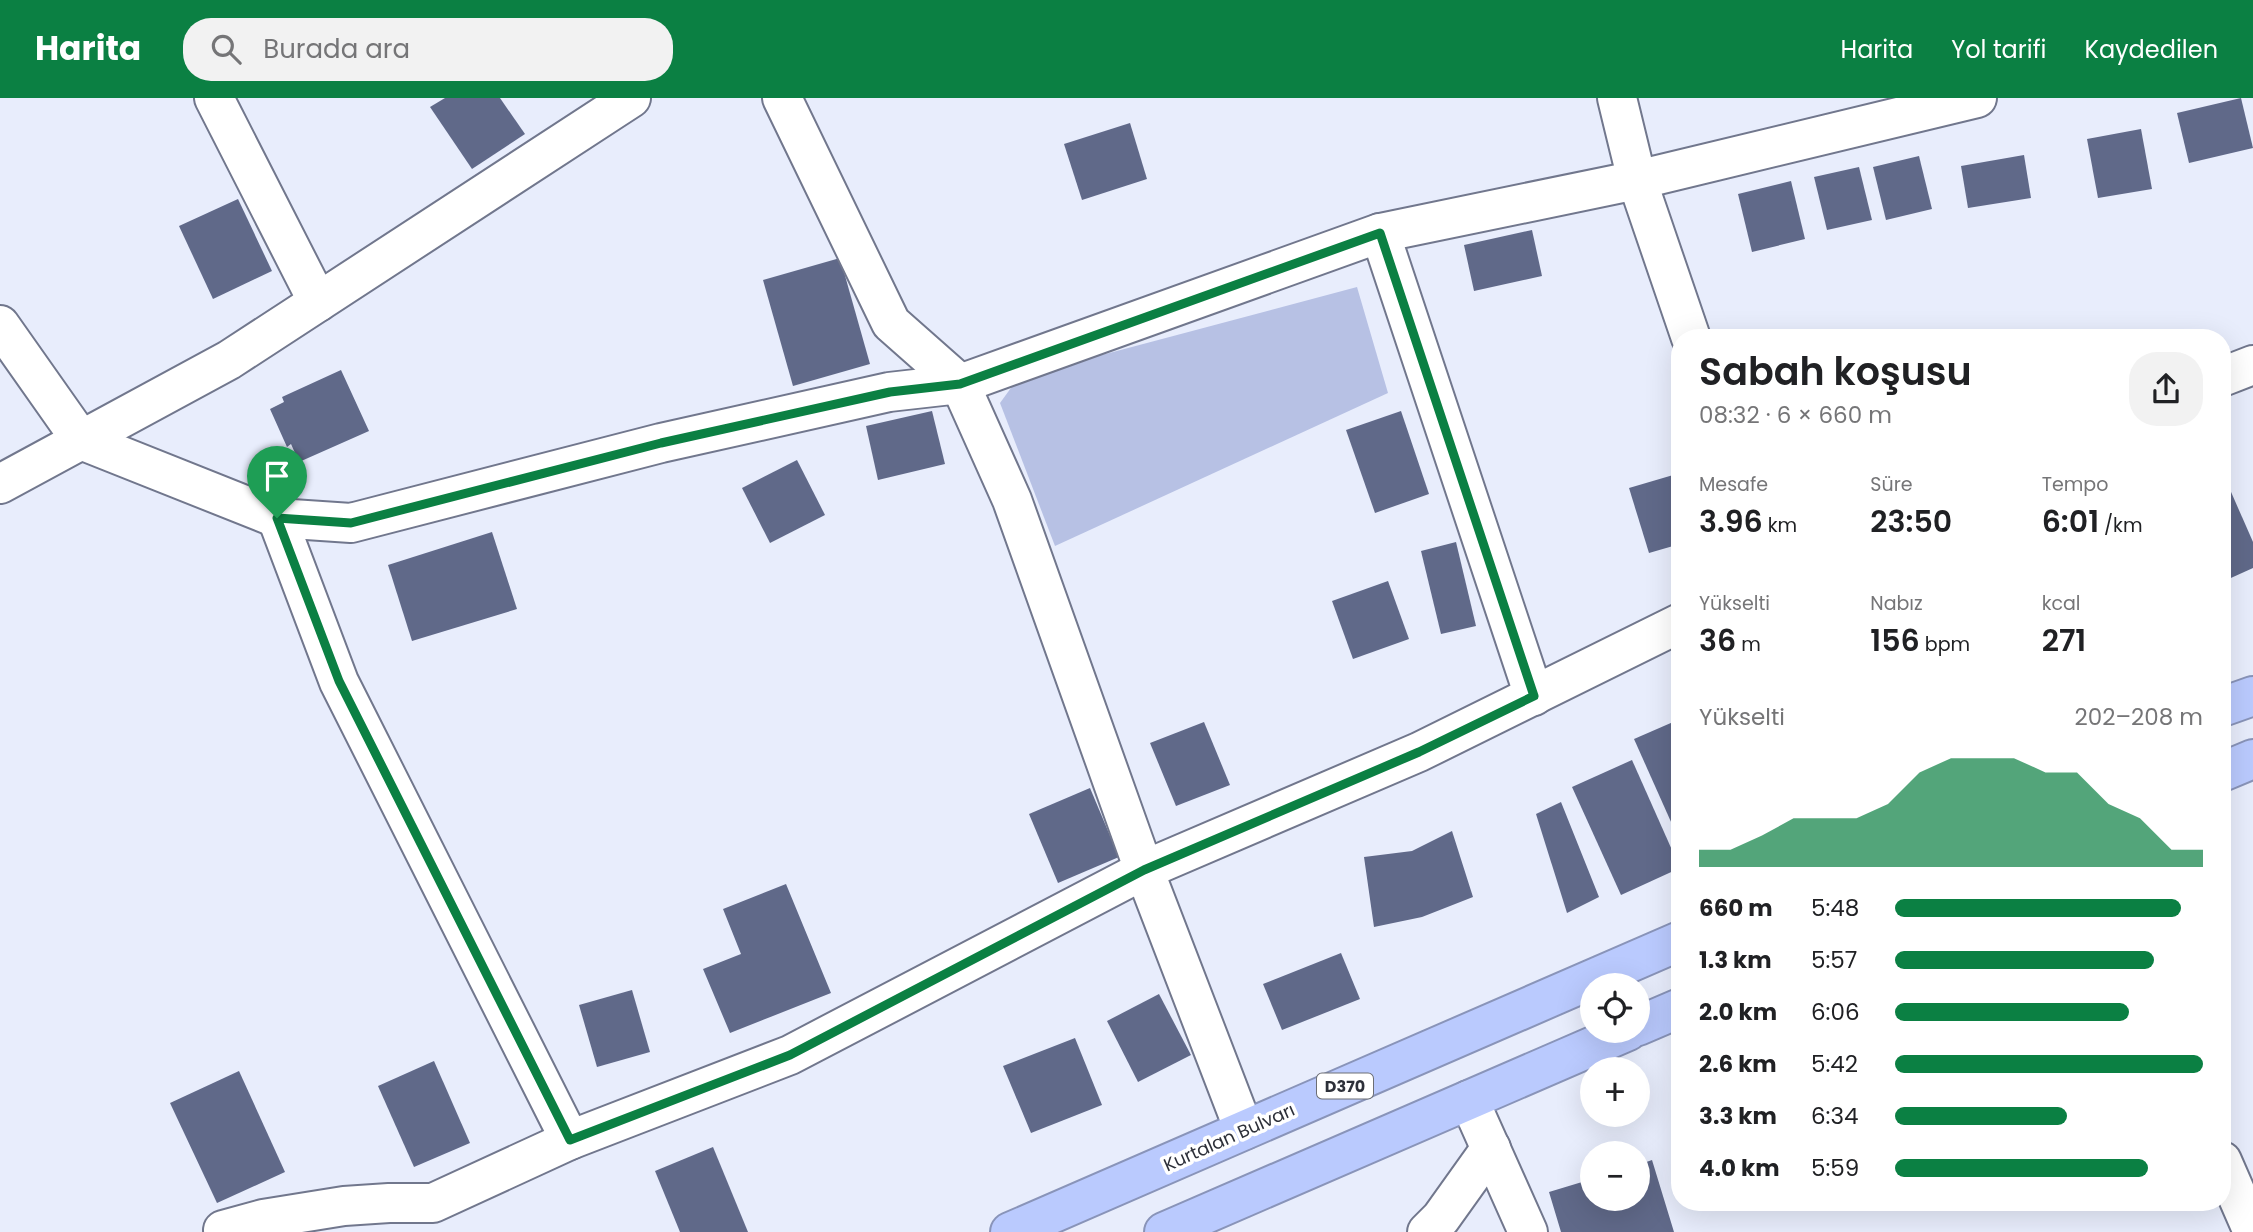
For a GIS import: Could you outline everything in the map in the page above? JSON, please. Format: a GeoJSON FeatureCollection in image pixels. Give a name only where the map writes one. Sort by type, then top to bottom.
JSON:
{"type":"FeatureCollection","features":[{"type":"Feature","properties":{"kind":"highway"},"geometry":{"type":"LineString","coordinates":[[2231,704],[2253,696]]}},
{"type":"Feature","properties":{"kind":"highway"},"geometry":{"type":"LineString","coordinates":[[2231,768],[2253,759]]}},
{"type":"Feature","properties":{"kind":"highway","name":"Kurtalan Bulvarı"},"geometry":{"type":"LineString","coordinates":[[1010,1232],[1671,945]]}},
{"type":"Feature","properties":{"kind":"highway"},"geometry":{"type":"LineString","coordinates":[[1650,1021],[1671,1012]]}},
{"type":"Feature","properties":{"kind":"highway"},"geometry":{"type":"LineString","coordinates":[[1164,1232],[1600,1043]]}},
{"type":"Feature","properties":{"kind":"street"},"geometry":{"type":"LineString","coordinates":[[214,98],[318,302]]}},
{"type":"Feature","properties":{"kind":"street"},"geometry":{"type":"LineString","coordinates":[[0,484],[229,360],[631,98]]}},
{"type":"Feature","properties":{"kind":"street"},"geometry":{"type":"LineString","coordinates":[[782,98],[891,323],[960,384],[1012,500],[1144,870],[1244,1130]]}},
{"type":"Feature","properties":{"kind":"street"},"geometry":{"type":"LineString","coordinates":[[1617,98],[1637,180],[1688,329]]}},
{"type":"Feature","properties":{"kind":"street"},"geometry":{"type":"LineString","coordinates":[[0,325],[81,440],[277,518],[351,523],[674,440],[890,392],[960,384],[1380,233],[1637,180],[1977,98]]}},
{"type":"Feature","properties":{"kind":"street"},"geometry":{"type":"LineString","coordinates":[[1380,233],[1534,696]]}},
{"type":"Feature","properties":{"kind":"street"},"geometry":{"type":"LineString","coordinates":[[2231,374],[2253,365]]}},
{"type":"Feature","properties":{"kind":"street"},"geometry":{"type":"LineString","coordinates":[[277,518],[339,681],[570,1140]]}},
{"type":"Feature","properties":{"kind":"street"},"geometry":{"type":"LineString","coordinates":[[223,1230],[263,1219],[344,1206],[433,1203],[570,1140],[790,1055],[1144,870],[1419,752],[1671,628]]}},
{"type":"Feature","properties":{"kind":"street"},"geometry":{"type":"LineString","coordinates":[[1469,1100],[1528,1232]]}},
{"type":"Feature","properties":{"kind":"street"},"geometry":{"type":"LineString","coordinates":[[1427,1232],[1491,1148]]}},
{"type":"Feature","properties":{"kind":"street"},"geometry":{"type":"LineString","coordinates":[[2231,1182],[2253,1232]]}},
{"type":"Feature","properties":{"kind":"shaded area"},"geometry":{"type":"Polygon","coordinates":[[[1357,287],[1388,393],[1055,546],[1000,403],[1019,377],[1357,287]]]}},
{"type":"Feature","properties":{"kind":"building"},"geometry":{"type":"Polygon","coordinates":[[[445,98],[500,98],[525,134],[472,169],[430,107],[445,98]]]}},
{"type":"Feature","properties":{"kind":"building"},"geometry":{"type":"Polygon","coordinates":[[[2241,98],[2253,148],[2189,163],[2177,113],[2241,98]]]}},
{"type":"Feature","properties":{"kind":"building"},"geometry":{"type":"Polygon","coordinates":[[[1130,123],[1147,179],[1082,200],[1064,144],[1130,123]]]}},
{"type":"Feature","properties":{"kind":"building"},"geometry":{"type":"Polygon","coordinates":[[[2141,129],[2152,189],[2098,198],[2087,139],[2141,129]]]}},
{"type":"Feature","properties":{"kind":"building"},"geometry":{"type":"Polygon","coordinates":[[[2024,155],[2031,198],[1968,208],[1961,166],[2024,155]]]}},
{"type":"Feature","properties":{"kind":"building"},"geometry":{"type":"Polygon","coordinates":[[[1919,156],[1932,209],[1886,220],[1873,167],[1919,156]]]}},
{"type":"Feature","properties":{"kind":"building"},"geometry":{"type":"Polygon","coordinates":[[[1859,167],[1872,220],[1827,230],[1814,177],[1859,167]]]}},
{"type":"Feature","properties":{"kind":"building"},"geometry":{"type":"Polygon","coordinates":[[[1791,181],[1805,239],[1752,252],[1738,194],[1791,181]]]}},
{"type":"Feature","properties":{"kind":"building"},"geometry":{"type":"Polygon","coordinates":[[[238,199],[272,271],[213,299],[179,226],[238,199]]]}},
{"type":"Feature","properties":{"kind":"building"},"geometry":{"type":"Polygon","coordinates":[[[1532,230],[1542,276],[1474,291],[1464,245],[1532,230]]]}},
{"type":"Feature","properties":{"kind":"building"},"geometry":{"type":"Polygon","coordinates":[[[840,258],[870,364],[793,386],[763,280],[840,258]]]}},
{"type":"Feature","properties":{"kind":"building"},"geometry":{"type":"Polygon","coordinates":[[[341,370],[369,431],[299,462],[291,444],[287,447],[270,409],[284,402],[282,397],[341,370]]]}},
{"type":"Feature","properties":{"kind":"building"},"geometry":{"type":"Polygon","coordinates":[[[932,411],[945,464],[878,480],[866,426],[932,411]]]}},
{"type":"Feature","properties":{"kind":"building"},"geometry":{"type":"Polygon","coordinates":[[[1401,411],[1429,494],[1375,513],[1346,430],[1401,411]]]}},
{"type":"Feature","properties":{"kind":"building"},"geometry":{"type":"Polygon","coordinates":[[[797,460],[825,515],[770,543],[742,488],[797,460]]]}},
{"type":"Feature","properties":{"kind":"building"},"geometry":{"type":"Polygon","coordinates":[[[1671,476],[1671,547],[1649,553],[1629,488],[1671,476]]]}},
{"type":"Feature","properties":{"kind":"building"},"geometry":{"type":"Polygon","coordinates":[[[2231,492],[2253,542],[2253,568],[2231,578],[2231,492]]]}},
{"type":"Feature","properties":{"kind":"building"},"geometry":{"type":"Polygon","coordinates":[[[492,532],[517,609],[412,641],[388,565],[492,532]]]}},
{"type":"Feature","properties":{"kind":"building"},"geometry":{"type":"Polygon","coordinates":[[[1456,542],[1476,626],[1441,634],[1421,551],[1456,542]]]}},
{"type":"Feature","properties":{"kind":"building"},"geometry":{"type":"Polygon","coordinates":[[[1388,581],[1409,639],[1353,659],[1332,601],[1388,581]]]}},
{"type":"Feature","properties":{"kind":"building"},"geometry":{"type":"Polygon","coordinates":[[[1204,722],[1230,785],[1176,806],[1150,743],[1204,722]]]}},
{"type":"Feature","properties":{"kind":"building"},"geometry":{"type":"Polygon","coordinates":[[[1671,723],[1671,822],[1634,739],[1671,723]]]}},
{"type":"Feature","properties":{"kind":"building"},"geometry":{"type":"Polygon","coordinates":[[[1632,760],[1671,848],[1671,872],[1621,895],[1572,787],[1632,760]]]}},
{"type":"Feature","properties":{"kind":"building"},"geometry":{"type":"Polygon","coordinates":[[[1090,788],[1119,857],[1058,883],[1029,814],[1090,788]]]}},
{"type":"Feature","properties":{"kind":"building"},"geometry":{"type":"Polygon","coordinates":[[[1561,802],[1599,897],[1567,913],[1536,814],[1561,802]]]}},
{"type":"Feature","properties":{"kind":"building"},"geometry":{"type":"Polygon","coordinates":[[[1452,831],[1473,897],[1422,917],[1374,927],[1364,857],[1412,851],[1452,831]]]}},
{"type":"Feature","properties":{"kind":"building"},"geometry":{"type":"Polygon","coordinates":[[[786,884],[831,993],[730,1033],[703,969],[741,954],[723,909],[786,884]]]}},
{"type":"Feature","properties":{"kind":"building"},"geometry":{"type":"Polygon","coordinates":[[[1341,953],[1360,999],[1282,1030],[1263,984],[1341,953]]]}},
{"type":"Feature","properties":{"kind":"building"},"geometry":{"type":"Polygon","coordinates":[[[632,990],[650,1052],[597,1067],[579,1005],[632,990]]]}},
{"type":"Feature","properties":{"kind":"building"},"geometry":{"type":"Polygon","coordinates":[[[1159,994],[1191,1055],[1138,1082],[1107,1021],[1159,994]]]}},
{"type":"Feature","properties":{"kind":"building"},"geometry":{"type":"Polygon","coordinates":[[[1075,1038],[1102,1105],[1031,1133],[1003,1066],[1075,1038]]]}},
{"type":"Feature","properties":{"kind":"building"},"geometry":{"type":"Polygon","coordinates":[[[434,1061],[470,1143],[414,1167],[378,1086],[434,1061]]]}},
{"type":"Feature","properties":{"kind":"building"},"geometry":{"type":"Polygon","coordinates":[[[239,1071],[285,1172],[217,1203],[170,1103],[239,1071]]]}},
{"type":"Feature","properties":{"kind":"building"},"geometry":{"type":"Polygon","coordinates":[[[713,1147],[748,1232],[680,1232],[655,1171],[713,1147]]]}},
{"type":"Feature","properties":{"kind":"building"},"geometry":{"type":"Polygon","coordinates":[[[1652,1160],[1674,1232],[1561,1232],[1549,1192],[1580,1183],[1580,1211],[1650,1211],[1652,1160]]]}},
{"type":"Feature","properties":{"kind":"route"},"geometry":{"type":"LineString","coordinates":[[1380,233],[1534,696],[1419,752],[1144,870],[790,1055],[570,1140],[339,681],[277,518],[351,523],[661,443],[890,392],[960,384],[1380,233]]}}]}
